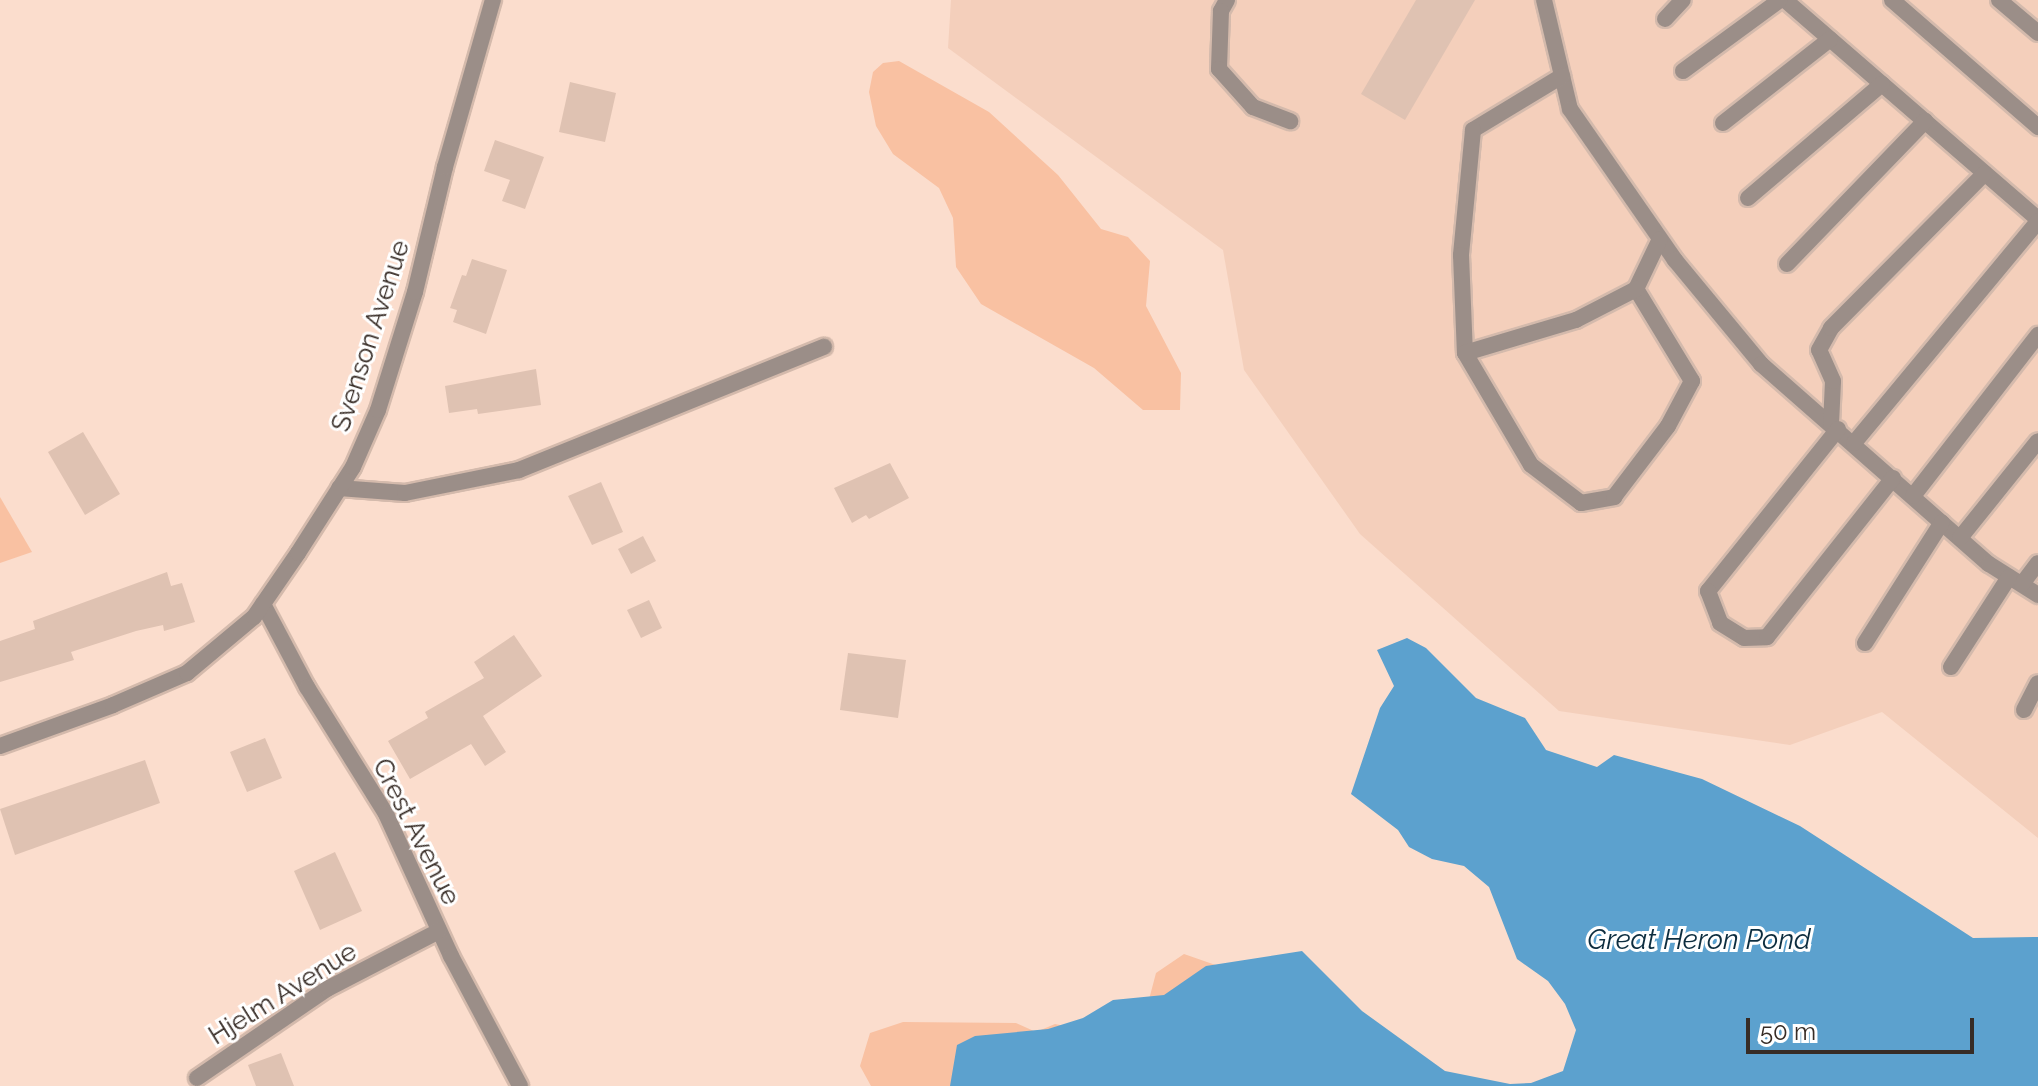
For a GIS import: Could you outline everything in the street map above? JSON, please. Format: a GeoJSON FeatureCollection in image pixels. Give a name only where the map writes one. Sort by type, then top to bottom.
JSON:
{"type":"FeatureCollection","features":[{"type":"Feature","properties":{"kind":"street","name":"Svenson Avenue"},"geometry":{"type":"LineString","coordinates":[[0,746],[113,705],[187,673],[254,617],[263,604],[339,488],[378,410],[415,292],[445,167],[493,0]]}},
{"type":"Feature","properties":{"kind":"street"},"geometry":{"type":"LineString","coordinates":[[1227,0],[1221,11],[1219,69],[1253,107],[1290,121]]}},
{"type":"Feature","properties":{"kind":"street"},"geometry":{"type":"LineString","coordinates":[[1544,0],[1570,109],[1660,239],[1761,364],[1960,538],[2038,595]]}},
{"type":"Feature","properties":{"kind":"street"},"geometry":{"type":"LineString","coordinates":[[1665,19],[1683,0]]}},
{"type":"Feature","properties":{"kind":"street"},"geometry":{"type":"LineString","coordinates":[[1683,71],[1782,0],[2038,220],[1854,443]]}},
{"type":"Feature","properties":{"kind":"street"},"geometry":{"type":"LineString","coordinates":[[1892,0],[2038,127]]}},
{"type":"Feature","properties":{"kind":"street"},"geometry":{"type":"LineString","coordinates":[[1999,0],[2038,33]]}},
{"type":"Feature","properties":{"kind":"street"},"geometry":{"type":"LineString","coordinates":[[1723,123],[1830,39]]}},
{"type":"Feature","properties":{"kind":"street"},"geometry":{"type":"LineString","coordinates":[[1562,76],[1473,130],[1461,255],[1465,353],[1531,465],[1581,503],[1614,497],[1668,426],[1692,381],[1636,289]]}},
{"type":"Feature","properties":{"kind":"street"},"geometry":{"type":"LineString","coordinates":[[1748,198],[1882,84]]}},
{"type":"Feature","properties":{"kind":"street"},"geometry":{"type":"LineString","coordinates":[[1787,264],[1925,121]]}},
{"type":"Feature","properties":{"kind":"street"},"geometry":{"type":"LineString","coordinates":[[1893,478],[1767,637],[1744,638],[1720,623],[1708,591],[1834,426],[1833,381],[1819,350],[1831,328],[1985,173]]}},
{"type":"Feature","properties":{"kind":"street"},"geometry":{"type":"LineString","coordinates":[[1465,353],[1576,320],[1636,289],[1660,239]]}},
{"type":"Feature","properties":{"kind":"street"},"geometry":{"type":"LineString","coordinates":[[1913,496],[2038,335]]}},
{"type":"Feature","properties":{"kind":"street"},"geometry":{"type":"LineString","coordinates":[[339,488],[405,493],[519,470],[824,347]]}},
{"type":"Feature","properties":{"kind":"street"},"geometry":{"type":"LineString","coordinates":[[1960,538],[2038,441]]}},
{"type":"Feature","properties":{"kind":"street"},"geometry":{"type":"LineString","coordinates":[[1865,643],[1942,522]]}},
{"type":"Feature","properties":{"kind":"street"},"geometry":{"type":"LineString","coordinates":[[1951,667],[2016,580],[2038,563]]}},
{"type":"Feature","properties":{"kind":"street","name":"Crest Avenue"},"geometry":{"type":"LineString","coordinates":[[263,604],[307,687],[386,814],[439,931],[520,1086]]}},
{"type":"Feature","properties":{"kind":"street"},"geometry":{"type":"LineString","coordinates":[[2024,710],[2038,683]]}},
{"type":"Feature","properties":{"kind":"street","name":"Hjelm Avenue"},"geometry":{"type":"LineString","coordinates":[[197,1078],[327,989],[439,931]]}},
{"type":"Feature","properties":{"kind":"shaded area"},"geometry":{"type":"Polygon","coordinates":[[[951,0],[2038,0],[2038,838],[1882,712],[1790,745],[1559,711],[1360,534],[1244,370],[1223,250],[948,48],[951,0]]]}},
{"type":"Feature","properties":{"kind":"shaded area"},"geometry":{"type":"Polygon","coordinates":[[[899,61],[989,112],[1058,175],[1101,229],[1128,237],[1150,261],[1146,306],[1181,373],[1180,410],[1143,410],[1094,368],[981,304],[956,267],[953,218],[939,188],[893,154],[876,126],[869,92],[873,72],[883,63],[899,61]]]}},
{"type":"Feature","properties":{"kind":"shaded area"},"geometry":{"type":"Polygon","coordinates":[[[0,497],[32,552],[0,563],[0,497]]]}},
{"type":"Feature","properties":{"kind":"shaded area"},"geometry":{"type":"Polygon","coordinates":[[[1184,954],[1250,977],[1387,1086],[871,1086],[860,1066],[870,1033],[903,1022],[1016,1023],[1036,1032],[1055,1024],[1124,1038],[1142,1026],[1156,973],[1184,954]]]}},
{"type":"Feature","properties":{"kind":"water","name":"Great Heron Pond"},"geometry":{"type":"Polygon","coordinates":[[[1407,638],[1426,648],[1476,698],[1525,718],[1546,750],[1597,767],[1614,755],[1702,779],[1800,826],[1973,938],[2038,937],[2038,1086],[950,1086],[957,1045],[975,1036],[1048,1029],[1083,1018],[1113,1000],[1164,995],[1206,966],[1302,951],[1362,1011],[1445,1071],[1510,1084],[1531,1083],[1563,1071],[1576,1030],[1565,1004],[1548,981],[1517,959],[1489,887],[1464,866],[1432,859],[1409,847],[1398,830],[1351,794],[1380,708],[1394,686],[1377,650],[1407,638]]]}},
{"type":"Feature","properties":{"kind":"building"},"geometry":{"type":"Polygon","coordinates":[[[1416,0],[1475,0],[1405,120],[1361,94],[1416,0]]]}},
{"type":"Feature","properties":{"kind":"building"},"geometry":{"type":"Polygon","coordinates":[[[570,82],[616,93],[605,142],[559,132],[570,82]]]}},
{"type":"Feature","properties":{"kind":"building"},"geometry":{"type":"Polygon","coordinates":[[[495,140],[544,157],[525,209],[502,201],[510,180],[484,171],[495,140]]]}},
{"type":"Feature","properties":{"kind":"building"},"geometry":{"type":"Polygon","coordinates":[[[472,259],[507,270],[486,334],[453,322],[457,310],[450,308],[462,275],[466,276],[472,259]]]}},
{"type":"Feature","properties":{"kind":"building"},"geometry":{"type":"Polygon","coordinates":[[[536,369],[541,405],[478,414],[477,409],[449,413],[445,386],[536,369]]]}},
{"type":"Feature","properties":{"kind":"building"},"geometry":{"type":"Polygon","coordinates":[[[83,432],[120,494],[85,515],[48,452],[83,432]]]}},
{"type":"Feature","properties":{"kind":"building"},"geometry":{"type":"Polygon","coordinates":[[[890,463],[909,498],[869,519],[866,515],[852,523],[834,488],[890,463]]]}},
{"type":"Feature","properties":{"kind":"building"},"geometry":{"type":"Polygon","coordinates":[[[601,482],[623,532],[592,545],[568,496],[601,482]]]}},
{"type":"Feature","properties":{"kind":"building"},"geometry":{"type":"Polygon","coordinates":[[[643,536],[656,561],[631,574],[618,549],[643,536]]]}},
{"type":"Feature","properties":{"kind":"building"},"geometry":{"type":"Polygon","coordinates":[[[167,572],[171,586],[182,583],[195,622],[164,631],[163,625],[136,631],[71,652],[74,660],[0,682],[0,641],[35,629],[33,621],[167,572]]]}},
{"type":"Feature","properties":{"kind":"building"},"geometry":{"type":"Polygon","coordinates":[[[649,600],[662,628],[641,638],[627,610],[649,600]]]}},
{"type":"Feature","properties":{"kind":"building"},"geometry":{"type":"Polygon","coordinates":[[[514,635],[542,676],[483,716],[506,752],[485,766],[471,744],[410,779],[388,741],[428,718],[425,712],[484,678],[474,662],[514,635]]]}},
{"type":"Feature","properties":{"kind":"building"},"geometry":{"type":"Polygon","coordinates":[[[848,653],[906,660],[898,718],[840,710],[848,653]]]}},
{"type":"Feature","properties":{"kind":"building"},"geometry":{"type":"Polygon","coordinates":[[[265,738],[282,778],[247,792],[230,752],[265,738]]]}},
{"type":"Feature","properties":{"kind":"building"},"geometry":{"type":"Polygon","coordinates":[[[145,760],[160,803],[15,855],[0,809],[145,760]]]}},
{"type":"Feature","properties":{"kind":"building"},"geometry":{"type":"Polygon","coordinates":[[[335,852],[362,911],[320,930],[294,871],[335,852]]]}},
{"type":"Feature","properties":{"kind":"building"},"geometry":{"type":"Polygon","coordinates":[[[281,1053],[294,1086],[256,1086],[248,1065],[281,1053]]]}}]}
